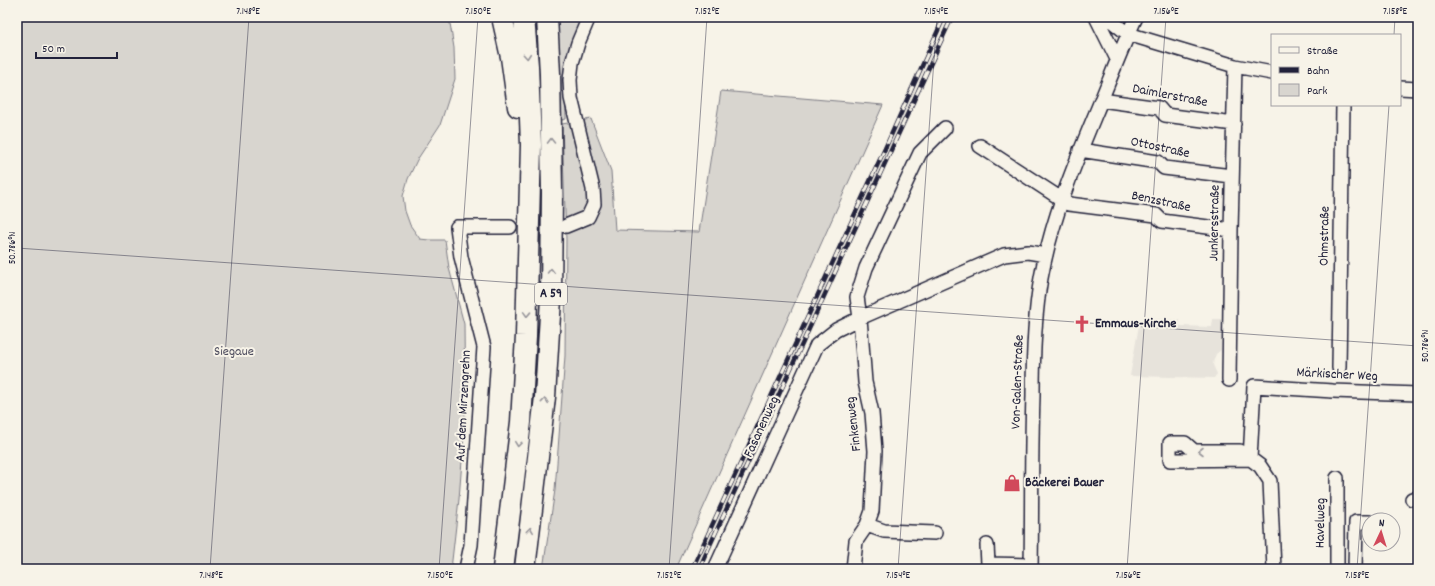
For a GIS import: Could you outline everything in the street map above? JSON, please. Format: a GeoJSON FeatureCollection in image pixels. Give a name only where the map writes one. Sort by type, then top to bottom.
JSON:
{"type":"FeatureCollection","features":[{"type":"Feature","properties":{"kind":"highway","name":"A 59"},"geometry":{"type":"LineString","coordinates":[[502,17],[511,57],[517,99],[529,233]]}},
{"type":"Feature","properties":{"kind":"highway","name":"A 59"},"geometry":{"type":"LineString","coordinates":[[503,569],[521,422],[526,336],[531,145],[528,66],[524,17]]}},
{"type":"Feature","properties":{"kind":"highway","name":"A 59"},"geometry":{"type":"LineString","coordinates":[[524,569],[545,397],[551,299],[552,177],[550,74],[546,17]]}},
{"type":"Feature","properties":{"kind":"street"},"geometry":{"type":"LineString","coordinates":[[566,226],[588,217],[594,204],[593,189],[571,98],[570,80],[572,62],[589,17]]}},
{"type":"Feature","properties":{"kind":"street"},"geometry":{"type":"LineString","coordinates":[[1096,17],[1117,59]]}},
{"type":"Feature","properties":{"kind":"street"},"geometry":{"type":"LineString","coordinates":[[1108,17],[1128,34],[1235,66],[1271,73]]}},
{"type":"Feature","properties":{"kind":"street","name":"Von-Galen-Straße"},"geometry":{"type":"LineString","coordinates":[[1031,567],[1033,366],[1037,309],[1041,279],[1046,255],[1062,199],[1117,59],[1136,17]]}},
{"type":"Feature","properties":{"kind":"street","name":"Junkersstraße"},"geometry":{"type":"LineString","coordinates":[[1229,380],[1235,66]]}},
{"type":"Feature","properties":{"kind":"street"},"geometry":{"type":"LineString","coordinates":[[1401,88],[1418,89]]}},
{"type":"Feature","properties":{"kind":"street","name":"Daimlerstraße"},"geometry":{"type":"LineString","coordinates":[[1101,100],[1159,108],[1165,115],[1234,124]]}},
{"type":"Feature","properties":{"kind":"street","name":"Ohmstraße"},"geometry":{"type":"LineString","coordinates":[[1339,368],[1343,106]]}},
{"type":"Feature","properties":{"kind":"street"},"geometry":{"type":"LineString","coordinates":[[860,318],[857,297],[866,268],[920,153],[945,128]]}},
{"type":"Feature","properties":{"kind":"street"},"geometry":{"type":"LineString","coordinates":[[980,146],[1062,199]]}},
{"type":"Feature","properties":{"kind":"street","name":"Ottostraße"},"geometry":{"type":"LineString","coordinates":[[1080,150],[1158,162],[1164,168],[1232,176]]}},
{"type":"Feature","properties":{"kind":"street","name":"Benzstraße"},"geometry":{"type":"LineString","coordinates":[[1062,199],[1069,204],[1156,215],[1162,222],[1231,230]]}},
{"type":"Feature","properties":{"kind":"street","name":"Auf dem Mirzengrehn"},"geometry":{"type":"LineString","coordinates":[[466,569],[472,529],[484,347],[461,257],[457,227],[510,227]]}},
{"type":"Feature","properties":{"kind":"street","name":"Fasanenweg"},"geometry":{"type":"LineString","coordinates":[[714,569],[817,345],[836,330],[860,318],[1004,255],[1028,252],[1046,255]]}},
{"type":"Feature","properties":{"kind":"street","name":"Finkenweg"},"geometry":{"type":"LineString","coordinates":[[853,569],[856,542],[867,524],[872,511],[875,451],[872,413],[865,382],[860,318]]}},
{"type":"Feature","properties":{"kind":"street","name":"Märkischer Weg"},"geometry":{"type":"LineString","coordinates":[[1245,455],[1254,386],[1418,394]]}},
{"type":"Feature","properties":{"kind":"street"},"geometry":{"type":"LineString","coordinates":[[1245,455],[1170,460],[1170,443],[1185,443],[1194,451],[1245,455],[1260,466],[1270,480],[1274,569]]}},
{"type":"Feature","properties":{"kind":"street","name":"Havelweg"},"geometry":{"type":"LineString","coordinates":[[1336,569],[1337,478]]}},
{"type":"Feature","properties":{"kind":"street"},"geometry":{"type":"LineString","coordinates":[[1355,569],[1356,522],[1361,522]]}},
{"type":"Feature","properties":{"kind":"street"},"geometry":{"type":"LineString","coordinates":[[867,524],[884,531],[935,533]]}},
{"type":"Feature","properties":{"kind":"street"},"geometry":{"type":"LineString","coordinates":[[987,545],[988,564],[1031,567]]}},
{"type":"Feature","properties":{"kind":"shaded area"},"geometry":{"type":"Polygon","coordinates":[[[1140,319],[1179,320],[1179,326],[1212,327],[1213,319],[1221,319],[1221,350],[1216,354],[1214,359],[1213,365],[1217,374],[1214,378],[1130,376],[1140,319]]]}},
{"type":"Feature","properties":{"kind":"green space","name":"Siegaue"},"geometry":{"type":"Polygon","coordinates":[[[17,17],[449,17],[454,48],[455,79],[440,125],[417,160],[408,179],[403,196],[405,211],[410,225],[420,239],[445,240],[449,268],[464,324],[465,422],[459,499],[451,569],[17,569],[17,17]]]}},
{"type":"Feature","properties":{"kind":"green space"},"geometry":{"type":"Polygon","coordinates":[[[556,17],[583,17],[565,78],[566,119],[562,120],[556,17]]]}},
{"type":"Feature","properties":{"kind":"green space"},"geometry":{"type":"Polygon","coordinates":[[[721,91],[883,105],[676,569],[543,569],[555,490],[565,356],[566,240],[562,124],[591,119],[611,171],[615,230],[699,232],[721,91]]]}},
{"type":"Feature","properties":{"kind":"railway"},"geometry":{"type":"LineString","coordinates":[[692,569],[944,17]]}},
{"type":"Feature","properties":{"kind":"railway"},"geometry":{"type":"LineString","coordinates":[[699,569],[952,17]]}},
{"type":"Feature","properties":{"kind":"place","name":"Emmaus-Kirche"},"geometry":{"type":"Point","coordinates":[1082,324]}},
{"type":"Feature","properties":{"kind":"place","name":"Bäckerei Bauer"},"geometry":{"type":"Point","coordinates":[1012,483]}}]}
